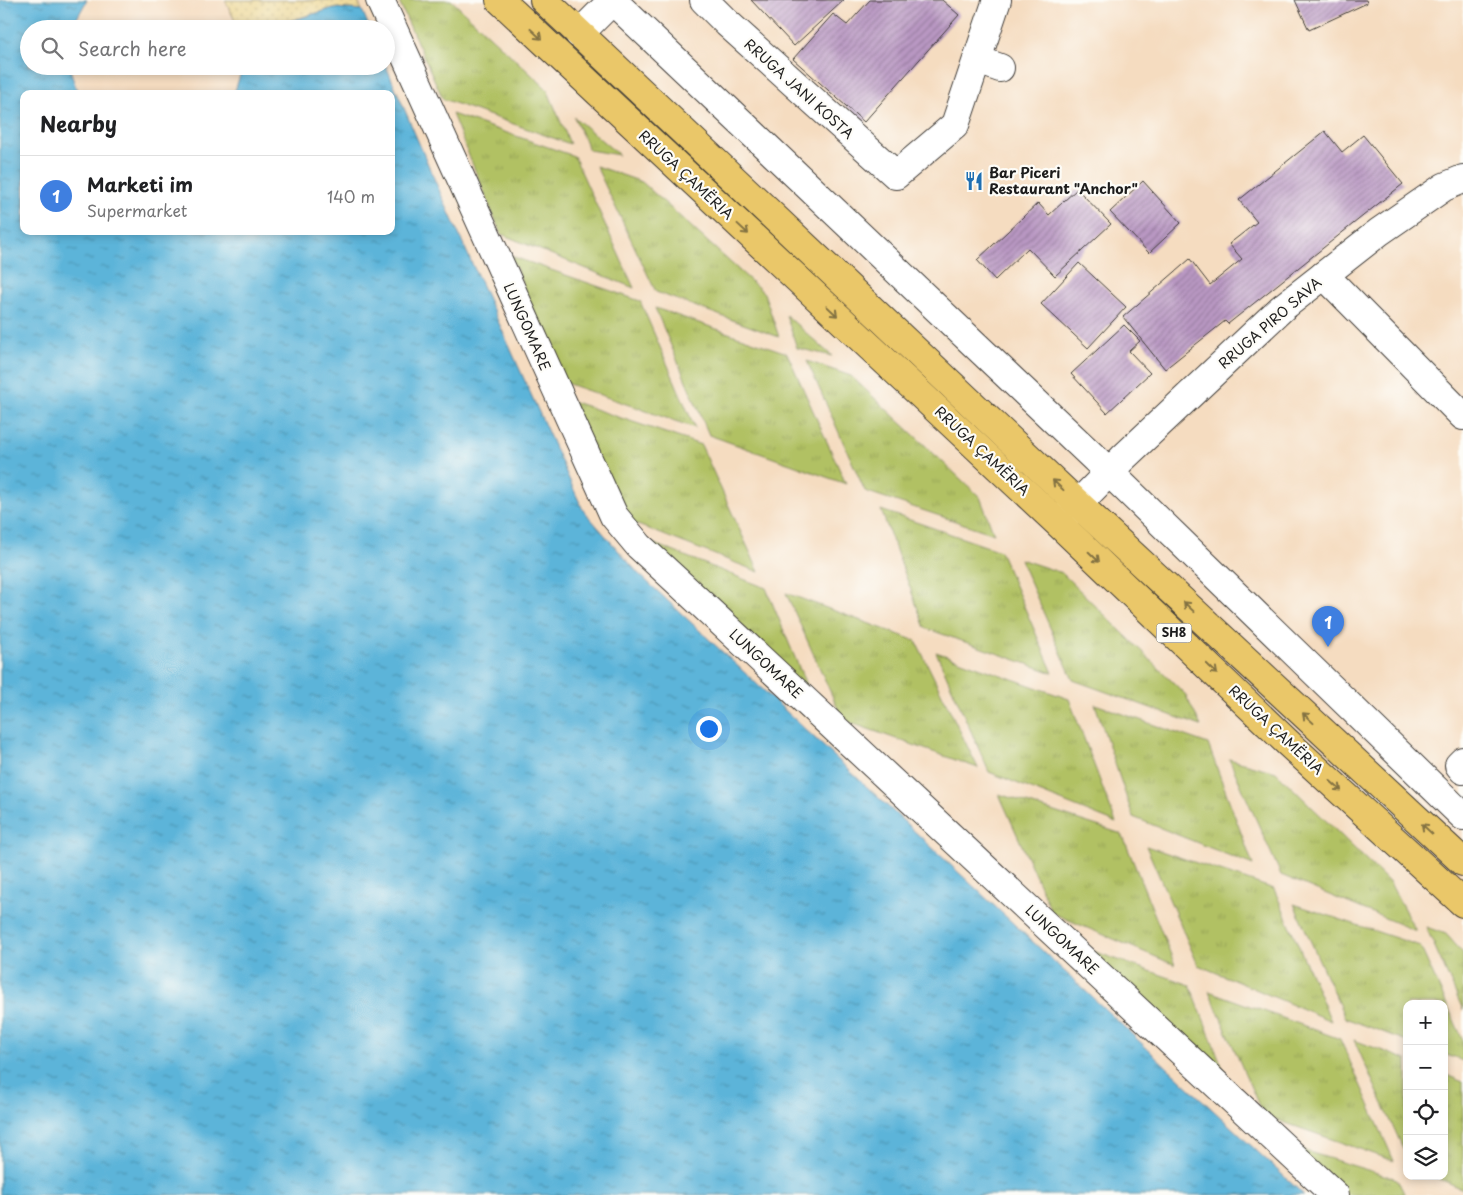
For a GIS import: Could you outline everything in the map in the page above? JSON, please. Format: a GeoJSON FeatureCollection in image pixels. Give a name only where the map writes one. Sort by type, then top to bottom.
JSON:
{"type":"FeatureCollection","features":[{"type":"Feature","properties":{"kind":"main road","name":"RRUGA ÇAMËRIA"},"geometry":{"type":"LineString","coordinates":[[500,0],[1059,524],[1288,743],[1463,903]]}},
{"type":"Feature","properties":{"kind":"main road","name":"RRUGA ÇAMËRIA"},"geometry":{"type":"LineString","coordinates":[[544,0],[579,34],[1093,488],[1463,862]]}},
{"type":"Feature","properties":{"kind":"street","name":"LUNGOMARE"},"geometry":{"type":"LineString","coordinates":[[380,0],[389,20]]}},
{"type":"Feature","properties":{"kind":"street"},"geometry":{"type":"LineString","coordinates":[[579,34],[612,0],[1093,488],[1463,816]]}},
{"type":"Feature","properties":{"kind":"street","name":"RRUGA JANI KOSTA"},"geometry":{"type":"LineString","coordinates":[[704,0],[727,24],[896,175],[956,125],[989,64],[997,0]]}},
{"type":"Feature","properties":{"kind":"street","name":"LUNGOMARE"},"geometry":{"type":"LineString","coordinates":[[395,33],[614,516],[646,552],[1335,1195]]}},
{"type":"Feature","properties":{"kind":"street","name":"RRUGA PIRO SAVA"},"geometry":{"type":"LineString","coordinates":[[1059,524],[1093,488],[1282,308],[1444,186],[1463,179]]}},
{"type":"Feature","properties":{"kind":"street"},"geometry":{"type":"LineString","coordinates":[[1324,275],[1463,416]]}},
{"type":"Feature","properties":{"kind":"street"},"geometry":{"type":"LineString","coordinates":[[1463,761],[1459,765],[1463,770]]}},
{"type":"Feature","properties":{"kind":"green space"},"geometry":{"type":"Polygon","coordinates":[[[398,0],[451,0],[547,89],[570,144],[443,99],[398,0]]]}},
{"type":"Feature","properties":{"kind":"green space"},"geometry":{"type":"Polygon","coordinates":[[[452,114],[574,156],[634,288],[501,234],[452,114]]]}},
{"type":"Feature","properties":{"kind":"green space"},"geometry":{"type":"Polygon","coordinates":[[[574,117],[619,155],[589,150],[574,117]]]}},
{"type":"Feature","properties":{"kind":"green space"},"geometry":{"type":"Polygon","coordinates":[[[596,166],[642,182],[764,293],[779,337],[656,292],[596,166]]]}},
{"type":"Feature","properties":{"kind":"green space"},"geometry":{"type":"Polygon","coordinates":[[[511,256],[640,301],[695,428],[563,382],[511,256]]]}},
{"type":"Feature","properties":{"kind":"green space"},"geometry":{"type":"Polygon","coordinates":[[[655,308],[787,353],[846,484],[709,435],[655,308]]]}},
{"type":"Feature","properties":{"kind":"green space"},"geometry":{"type":"Polygon","coordinates":[[[786,315],[832,356],[797,348],[786,315]]]}},
{"type":"Feature","properties":{"kind":"green space"},"geometry":{"type":"Polygon","coordinates":[[[807,361],[851,376],[980,497],[994,534],[865,491],[807,361]]]}},
{"type":"Feature","properties":{"kind":"green space"},"geometry":{"type":"Polygon","coordinates":[[[571,401],[701,445],[759,572],[625,520],[571,401]]]}},
{"type":"Feature","properties":{"kind":"green space"},"geometry":{"type":"Polygon","coordinates":[[[881,510],[1000,551],[1053,673],[925,628],[881,510]]]}},
{"type":"Feature","properties":{"kind":"green space"},"geometry":{"type":"Polygon","coordinates":[[[629,534],[766,588],[818,713],[629,534]]]}},
{"type":"Feature","properties":{"kind":"green space"},"geometry":{"type":"Polygon","coordinates":[[[1020,559],[1062,573],[1185,694],[1201,726],[1073,680],[1020,559]]]}},
{"type":"Feature","properties":{"kind":"green space"},"geometry":{"type":"Polygon","coordinates":[[[786,593],[916,641],[978,768],[843,720],[786,593]]]}},
{"type":"Feature","properties":{"kind":"green space"},"geometry":{"type":"Polygon","coordinates":[[[936,652],[1069,699],[1116,823],[989,772],[936,652]]]}},
{"type":"Feature","properties":{"kind":"green space"},"geometry":{"type":"Polygon","coordinates":[[[1095,704],[1208,744],[1253,865],[1133,817],[1095,704]]]}},
{"type":"Feature","properties":{"kind":"green space"},"geometry":{"type":"Polygon","coordinates":[[[1229,759],[1276,772],[1390,883],[1416,931],[1281,875],[1229,759]]]}},
{"type":"Feature","properties":{"kind":"green space"},"geometry":{"type":"Polygon","coordinates":[[[999,794],[1122,834],[1175,965],[1052,913],[999,794]]]}},
{"type":"Feature","properties":{"kind":"green space"},"geometry":{"type":"Polygon","coordinates":[[[1146,846],[1274,889],[1331,1021],[1198,965],[1146,846]]]}},
{"type":"Feature","properties":{"kind":"green space"},"geometry":{"type":"Polygon","coordinates":[[[1294,904],[1420,946],[1445,1000],[1403,1000],[1403,1040],[1345,1018],[1294,904]]]}},
{"type":"Feature","properties":{"kind":"green space"},"geometry":{"type":"Polygon","coordinates":[[[1426,927],[1446,934],[1463,953],[1463,1010],[1426,927]]]}},
{"type":"Feature","properties":{"kind":"green space"},"geometry":{"type":"Polygon","coordinates":[[[1064,941],[1190,985],[1237,1104],[1064,941]]]}},
{"type":"Feature","properties":{"kind":"green space"},"geometry":{"type":"Polygon","coordinates":[[[1209,991],[1340,1039],[1394,1161],[1263,1115],[1209,991]]]}},
{"type":"Feature","properties":{"kind":"green space"},"geometry":{"type":"Polygon","coordinates":[[[1448,1007],[1463,1040],[1463,1061],[1448,1055],[1448,1007]]]}},
{"type":"Feature","properties":{"kind":"green space"},"geometry":{"type":"Polygon","coordinates":[[[1354,1040],[1403,1058],[1403,1148],[1354,1040]]]}},
{"type":"Feature","properties":{"kind":"green space"},"geometry":{"type":"Polygon","coordinates":[[[1448,1076],[1463,1082],[1463,1189],[1442,1180],[1448,1180],[1448,1076]]]}},
{"type":"Feature","properties":{"kind":"green space"},"geometry":{"type":"Polygon","coordinates":[[[1279,1143],[1397,1179],[1405,1195],[1336,1195],[1279,1143]]]}},
{"type":"Feature","properties":{"kind":"sand"},"geometry":{"type":"Polygon","coordinates":[[[225,0],[357,0],[362,10],[334,8],[293,20],[235,20],[225,0]]]}},
{"type":"Feature","properties":{"kind":"water"},"geometry":{"type":"Polygon","coordinates":[[[0,0],[87,0],[76,20],[20,20],[20,75],[72,75],[77,90],[20,90],[20,235],[395,235],[395,90],[235,90],[240,75],[390,75],[439,190],[583,510],[638,573],[1304,1195],[0,1195],[0,0]]]}},
{"type":"Feature","properties":{"kind":"water"},"geometry":{"type":"Polygon","coordinates":[[[334,8],[362,10],[366,20],[293,20],[334,8]]]}},
{"type":"Feature","properties":{"kind":"building"},"geometry":{"type":"Polygon","coordinates":[[[751,0],[844,0],[794,46],[751,0]]]}},
{"type":"Feature","properties":{"kind":"building"},"geometry":{"type":"Polygon","coordinates":[[[870,0],[942,0],[959,15],[864,122],[793,59],[833,14],[847,25],[870,0]]]}},
{"type":"Feature","properties":{"kind":"building"},"geometry":{"type":"Polygon","coordinates":[[[1295,0],[1366,0],[1367,3],[1309,30],[1295,0]]]}},
{"type":"Feature","properties":{"kind":"building"},"geometry":{"type":"Polygon","coordinates":[[[1325,131],[1342,152],[1363,135],[1403,184],[1228,324],[1225,321],[1165,369],[1123,317],[1190,259],[1210,285],[1242,259],[1229,244],[1257,222],[1239,200],[1325,131]]]}},
{"type":"Feature","properties":{"kind":"building"},"geometry":{"type":"Polygon","coordinates":[[[1143,181],[1181,223],[1149,253],[1110,212],[1143,181]]]}},
{"type":"Feature","properties":{"kind":"building"},"geometry":{"type":"Polygon","coordinates":[[[1077,189],[1111,224],[1055,276],[1028,248],[995,280],[977,260],[1038,203],[1049,215],[1077,189]]]}},
{"type":"Feature","properties":{"kind":"building"},"geometry":{"type":"Polygon","coordinates":[[[1079,263],[1126,307],[1088,348],[1041,304],[1079,263]]]}},
{"type":"Feature","properties":{"kind":"building"},"geometry":{"type":"Polygon","coordinates":[[[1124,325],[1140,341],[1129,351],[1150,373],[1107,413],[1071,374],[1124,325]]]}},
{"type":"Feature","properties":{"kind":"place","name":"Bar Piceri Restaurant \"Anchor\""},"geometry":{"type":"Point","coordinates":[974,181]}},
{"type":"Feature","properties":{"kind":"place","name":"Marketi im"},"geometry":{"type":"Point","coordinates":[1328,647]}}]}
